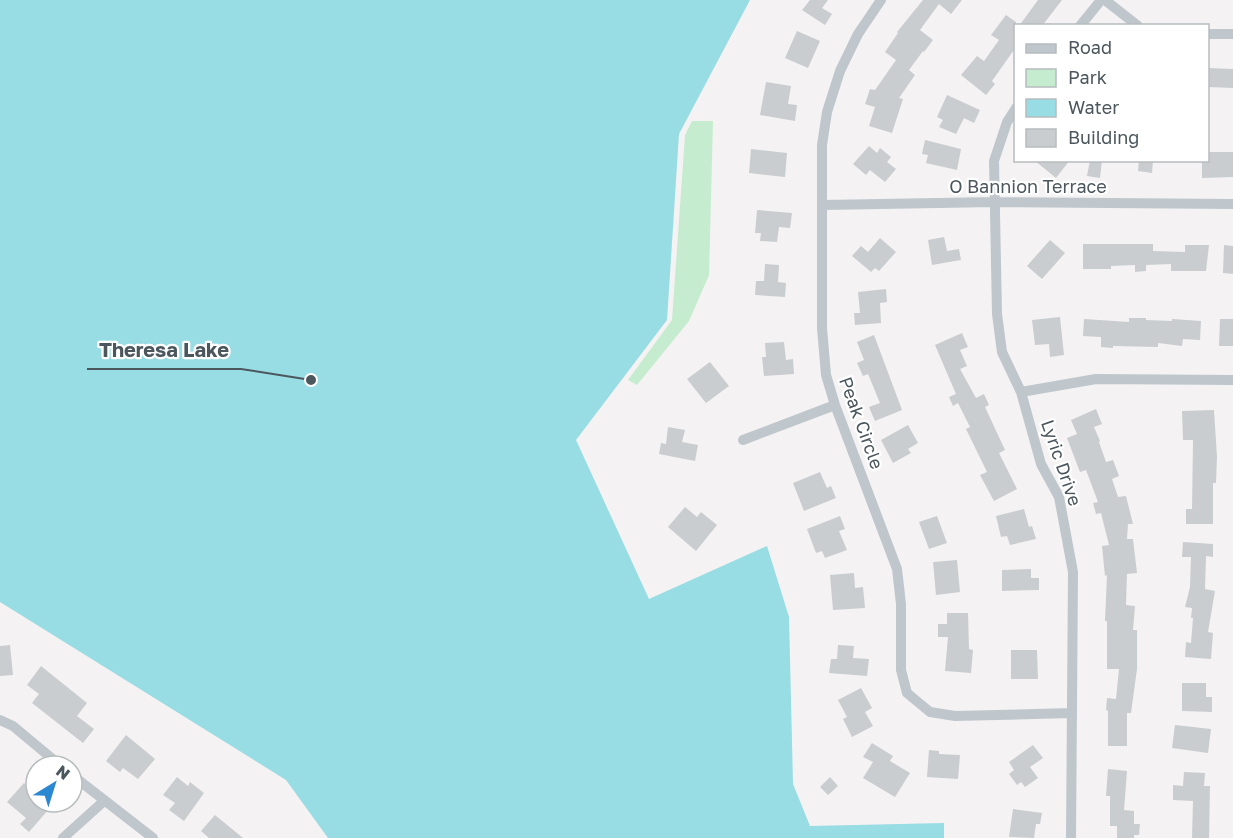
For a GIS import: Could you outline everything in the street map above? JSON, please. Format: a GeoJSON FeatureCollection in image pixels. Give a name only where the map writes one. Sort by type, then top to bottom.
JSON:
{"type":"FeatureCollection","features":[{"type":"Feature","properties":{"kind":"street","name":"Peak Circle"},"geometry":{"type":"LineString","coordinates":[[881,0],[853,44],[840,71],[827,112],[822,145],[822,327],[826,375],[835,405],[897,569],[901,604],[901,670],[908,693],[930,712],[956,716],[1072,713]]}},
{"type":"Feature","properties":{"kind":"street"},"geometry":{"type":"LineString","coordinates":[[1082,24],[1103,0],[1135,24]]}},
{"type":"Feature","properties":{"kind":"street"},"geometry":{"type":"LineString","coordinates":[[1209,34],[1233,34]]}},
{"type":"Feature","properties":{"kind":"street","name":"Lyric Drive"},"geometry":{"type":"LineString","coordinates":[[1014,111],[1007,122],[994,161],[997,314],[1002,352],[1021,392],[1041,464],[1059,497],[1073,572],[1071,838]]}},
{"type":"Feature","properties":{"kind":"street","name":"O Bannion Terrace"},"geometry":{"type":"LineString","coordinates":[[823,204],[995,202],[1233,204]]}},
{"type":"Feature","properties":{"kind":"street"},"geometry":{"type":"LineString","coordinates":[[1021,392],[1096,379],[1233,380]]}},
{"type":"Feature","properties":{"kind":"street"},"geometry":{"type":"LineString","coordinates":[[743,440],[835,405]]}},
{"type":"Feature","properties":{"kind":"street"},"geometry":{"type":"LineString","coordinates":[[0,720],[13,726],[47,754]]}},
{"type":"Feature","properties":{"kind":"street"},"geometry":{"type":"LineString","coordinates":[[84,785],[153,838]]}},
{"type":"Feature","properties":{"kind":"street"},"geometry":{"type":"LineString","coordinates":[[63,838],[104,801]]}},
{"type":"Feature","properties":{"kind":"green space"},"geometry":{"type":"Polygon","coordinates":[[[692,121],[713,121],[709,275],[689,321],[637,385],[628,380],[672,320],[685,135],[692,121]]]}},
{"type":"Feature","properties":{"kind":"water"},"geometry":{"type":"Polygon","coordinates":[[[0,0],[750,0],[679,134],[667,320],[576,440],[649,599],[767,546],[789,617],[793,784],[810,826],[944,823],[944,838],[328,838],[286,780],[0,602],[0,0]]]}},
{"type":"Feature","properties":{"kind":"building"},"geometry":{"type":"Polygon","coordinates":[[[810,0],[828,0],[822,8],[832,14],[825,25],[802,10],[810,0]]]}},
{"type":"Feature","properties":{"kind":"building"},"geometry":{"type":"Polygon","coordinates":[[[923,0],[962,0],[951,14],[939,4],[920,30],[933,40],[909,70],[915,75],[899,98],[903,99],[892,133],[869,126],[875,107],[865,104],[870,89],[875,90],[896,60],[885,52],[897,32],[923,0]]]}},
{"type":"Feature","properties":{"kind":"building"},"geometry":{"type":"Polygon","coordinates":[[[1038,0],[1062,0],[1044,24],[1020,24],[1038,0]]]}},
{"type":"Feature","properties":{"kind":"building"},"geometry":{"type":"Polygon","coordinates":[[[1006,15],[1016,22],[1014,24],[1014,50],[992,81],[995,84],[986,95],[961,75],[977,56],[984,61],[999,40],[991,35],[1006,15]]]}},
{"type":"Feature","properties":{"kind":"building"},"geometry":{"type":"Polygon","coordinates":[[[797,31],[820,41],[808,68],[785,58],[797,31]]]}},
{"type":"Feature","properties":{"kind":"building"},"geometry":{"type":"Polygon","coordinates":[[[1209,68],[1233,69],[1233,88],[1209,87],[1209,68]]]}},
{"type":"Feature","properties":{"kind":"building"},"geometry":{"type":"Polygon","coordinates":[[[766,82],[791,86],[788,104],[797,105],[795,121],[760,115],[766,82]]]}},
{"type":"Feature","properties":{"kind":"building"},"geometry":{"type":"Polygon","coordinates":[[[947,95],[980,110],[974,123],[964,118],[956,134],[939,127],[943,120],[937,117],[947,95]]]}},
{"type":"Feature","properties":{"kind":"building"},"geometry":{"type":"Polygon","coordinates":[[[925,140],[961,149],[957,170],[926,163],[928,155],[922,154],[925,140]]]}},
{"type":"Feature","properties":{"kind":"building"},"geometry":{"type":"Polygon","coordinates":[[[869,146],[877,153],[880,148],[891,157],[887,162],[896,169],[885,182],[870,170],[866,175],[853,164],[869,146]]]}},
{"type":"Feature","properties":{"kind":"building"},"geometry":{"type":"Polygon","coordinates":[[[751,149],[787,153],[785,177],[749,173],[751,149]]]}},
{"type":"Feature","properties":{"kind":"building"},"geometry":{"type":"Polygon","coordinates":[[[1209,152],[1233,152],[1233,177],[1202,178],[1202,162],[1209,162],[1209,152]]]}},
{"type":"Feature","properties":{"kind":"building"},"geometry":{"type":"Polygon","coordinates":[[[1036,162],[1068,162],[1056,178],[1036,162]]]}},
{"type":"Feature","properties":{"kind":"building"},"geometry":{"type":"Polygon","coordinates":[[[1090,162],[1102,162],[1100,178],[1087,176],[1090,162]]]}},
{"type":"Feature","properties":{"kind":"building"},"geometry":{"type":"Polygon","coordinates":[[[1139,162],[1153,162],[1152,173],[1138,171],[1139,162]]]}},
{"type":"Feature","properties":{"kind":"building"},"geometry":{"type":"Polygon","coordinates":[[[757,210],[792,213],[790,228],[779,227],[777,242],[760,241],[761,233],[755,233],[757,210]]]}},
{"type":"Feature","properties":{"kind":"building"},"geometry":{"type":"Polygon","coordinates":[[[944,237],[947,251],[959,249],[961,260],[932,265],[928,240],[944,237]]]}},
{"type":"Feature","properties":{"kind":"building"},"geometry":{"type":"Polygon","coordinates":[[[880,238],[896,252],[879,271],[875,268],[871,272],[852,256],[861,246],[868,252],[880,238]]]}},
{"type":"Feature","properties":{"kind":"building"},"geometry":{"type":"Polygon","coordinates":[[[1050,240],[1065,253],[1042,279],[1027,266],[1050,240]]]}},
{"type":"Feature","properties":{"kind":"building"},"geometry":{"type":"Polygon","coordinates":[[[1083,244],[1153,244],[1153,251],[1185,252],[1185,245],[1209,245],[1206,271],[1171,271],[1171,264],[1146,265],[1146,271],[1135,272],[1135,265],[1111,266],[1111,269],[1083,269],[1083,244]]]}},
{"type":"Feature","properties":{"kind":"building"},"geometry":{"type":"Polygon","coordinates":[[[1224,245],[1233,246],[1233,274],[1223,273],[1224,245]]]}},
{"type":"Feature","properties":{"kind":"building"},"geometry":{"type":"Polygon","coordinates":[[[765,264],[779,265],[778,282],[786,283],[785,297],[755,295],[756,281],[764,281],[765,264]]]}},
{"type":"Feature","properties":{"kind":"building"},"geometry":{"type":"Polygon","coordinates":[[[886,289],[887,302],[880,303],[881,323],[855,325],[854,313],[860,313],[858,292],[886,289]]]}},
{"type":"Feature","properties":{"kind":"building"},"geometry":{"type":"Polygon","coordinates":[[[1060,317],[1064,355],[1050,357],[1049,344],[1035,345],[1032,320],[1060,317]]]}},
{"type":"Feature","properties":{"kind":"building"},"geometry":{"type":"Polygon","coordinates":[[[1129,318],[1201,321],[1200,340],[1183,339],[1182,346],[1158,343],[1158,347],[1113,346],[1113,348],[1101,347],[1101,337],[1083,336],[1084,319],[1129,322],[1129,318]]]}},
{"type":"Feature","properties":{"kind":"building"},"geometry":{"type":"Polygon","coordinates":[[[1220,319],[1233,319],[1233,346],[1219,346],[1220,319]]]}},
{"type":"Feature","properties":{"kind":"building"},"geometry":{"type":"Polygon","coordinates":[[[962,333],[968,347],[960,350],[967,366],[960,369],[976,398],[984,394],[989,405],[985,407],[1005,450],[999,453],[1017,489],[994,501],[980,475],[987,472],[966,429],[970,427],[958,403],[953,406],[949,397],[956,394],[935,345],[962,333]]]}},
{"type":"Feature","properties":{"kind":"building"},"geometry":{"type":"Polygon","coordinates":[[[874,335],[902,410],[875,421],[869,407],[880,403],[868,374],[863,376],[857,363],[864,360],[857,342],[874,335]]]}},
{"type":"Feature","properties":{"kind":"building"},"geometry":{"type":"Polygon","coordinates":[[[784,342],[786,360],[793,359],[794,374],[764,376],[762,357],[766,357],[765,343],[784,342]]]}},
{"type":"Feature","properties":{"kind":"building"},"geometry":{"type":"Polygon","coordinates":[[[710,362],[729,386],[706,403],[687,379],[710,362]]]}},
{"type":"Feature","properties":{"kind":"building"},"geometry":{"type":"Polygon","coordinates":[[[1096,409],[1102,424],[1094,427],[1106,462],[1113,460],[1119,476],[1112,479],[1118,497],[1126,496],[1133,524],[1128,524],[1127,539],[1133,539],[1137,573],[1127,574],[1126,605],[1135,606],[1133,630],[1137,630],[1137,669],[1131,713],[1127,713],[1127,746],[1108,746],[1107,698],[1116,699],[1119,669],[1107,669],[1107,621],[1105,621],[1107,575],[1105,576],[1102,546],[1109,545],[1101,513],[1096,514],[1093,503],[1098,502],[1086,470],[1080,472],[1067,438],[1077,434],[1071,420],[1096,409]]]}},
{"type":"Feature","properties":{"kind":"building"},"geometry":{"type":"Polygon","coordinates":[[[1214,410],[1217,457],[1216,483],[1213,483],[1213,524],[1186,524],[1186,509],[1192,509],[1193,440],[1183,440],[1182,411],[1214,410]]]}},
{"type":"Feature","properties":{"kind":"building"},"geometry":{"type":"Polygon","coordinates":[[[908,425],[918,443],[908,449],[911,453],[893,463],[881,440],[908,425]]]}},
{"type":"Feature","properties":{"kind":"building"},"geometry":{"type":"Polygon","coordinates":[[[668,427],[685,430],[682,442],[698,445],[695,461],[659,454],[661,443],[666,444],[668,427]]]}},
{"type":"Feature","properties":{"kind":"building"},"geometry":{"type":"Polygon","coordinates":[[[820,472],[827,488],[831,486],[836,498],[804,511],[793,483],[820,472]]]}},
{"type":"Feature","properties":{"kind":"building"},"geometry":{"type":"Polygon","coordinates":[[[685,507],[697,517],[701,512],[717,525],[696,551],[668,527],[685,507]]]}},
{"type":"Feature","properties":{"kind":"building"},"geometry":{"type":"Polygon","coordinates":[[[1024,509],[1029,527],[1032,526],[1036,539],[1010,545],[1007,536],[1001,537],[996,516],[1024,509]]]}},
{"type":"Feature","properties":{"kind":"building"},"geometry":{"type":"Polygon","coordinates":[[[840,516],[845,529],[839,531],[847,550],[825,558],[822,551],[816,553],[807,529],[840,516]]]}},
{"type":"Feature","properties":{"kind":"building"},"geometry":{"type":"Polygon","coordinates":[[[937,516],[947,543],[929,549],[919,522],[937,516]]]}},
{"type":"Feature","properties":{"kind":"building"},"geometry":{"type":"Polygon","coordinates":[[[1183,542],[1213,544],[1213,557],[1206,556],[1205,589],[1215,591],[1208,632],[1213,633],[1211,659],[1185,657],[1186,642],[1191,643],[1193,618],[1191,618],[1192,608],[1185,607],[1190,587],[1191,557],[1182,557],[1183,542]]]}},
{"type":"Feature","properties":{"kind":"building"},"geometry":{"type":"Polygon","coordinates":[[[957,560],[960,592],[936,595],[933,562],[957,560]]]}},
{"type":"Feature","properties":{"kind":"building"},"geometry":{"type":"Polygon","coordinates":[[[1031,569],[1031,578],[1039,578],[1039,590],[1002,591],[1002,570],[1031,569]]]}},
{"type":"Feature","properties":{"kind":"building"},"geometry":{"type":"Polygon","coordinates":[[[854,573],[855,588],[863,587],[865,608],[833,610],[830,575],[854,573]]]}},
{"type":"Feature","properties":{"kind":"building"},"geometry":{"type":"Polygon","coordinates":[[[947,613],[968,613],[969,649],[973,650],[971,673],[945,671],[948,637],[938,637],[938,624],[947,624],[947,613]]]}},
{"type":"Feature","properties":{"kind":"building"},"geometry":{"type":"Polygon","coordinates":[[[10,645],[13,675],[0,676],[0,646],[10,645]]]}},
{"type":"Feature","properties":{"kind":"building"},"geometry":{"type":"Polygon","coordinates":[[[838,645],[854,646],[853,658],[869,659],[867,676],[829,673],[831,659],[837,659],[838,645]]]}},
{"type":"Feature","properties":{"kind":"building"},"geometry":{"type":"Polygon","coordinates":[[[1011,650],[1037,650],[1038,679],[1011,679],[1011,650]]]}},
{"type":"Feature","properties":{"kind":"building"},"geometry":{"type":"Polygon","coordinates":[[[41,666],[87,703],[77,716],[94,729],[83,743],[32,703],[39,694],[27,685],[41,666]]]}},
{"type":"Feature","properties":{"kind":"building"},"geometry":{"type":"Polygon","coordinates":[[[1182,683],[1206,683],[1206,697],[1212,697],[1212,712],[1182,711],[1182,683]]]}},
{"type":"Feature","properties":{"kind":"building"},"geometry":{"type":"Polygon","coordinates":[[[861,688],[872,708],[865,712],[873,726],[852,737],[843,719],[847,717],[838,700],[861,688]]]}},
{"type":"Feature","properties":{"kind":"building"},"geometry":{"type":"Polygon","coordinates":[[[1175,725],[1211,729],[1208,753],[1172,748],[1175,725]]]}},
{"type":"Feature","properties":{"kind":"building"},"geometry":{"type":"Polygon","coordinates":[[[126,735],[155,759],[138,779],[123,768],[120,772],[106,761],[126,735]]]}},
{"type":"Feature","properties":{"kind":"building"},"geometry":{"type":"Polygon","coordinates":[[[872,743],[893,756],[890,761],[910,773],[895,797],[863,778],[873,762],[863,757],[872,743]]]}},
{"type":"Feature","properties":{"kind":"building"},"geometry":{"type":"Polygon","coordinates":[[[1033,745],[1043,758],[1030,767],[1038,778],[1025,787],[1021,782],[1017,785],[1009,774],[1014,770],[1009,762],[1033,745]]]}},
{"type":"Feature","properties":{"kind":"building"},"geometry":{"type":"Polygon","coordinates":[[[929,750],[939,751],[939,754],[960,755],[958,779],[927,777],[929,750]]]}},
{"type":"Feature","properties":{"kind":"building"},"geometry":{"type":"Polygon","coordinates":[[[1108,769],[1127,771],[1124,810],[1134,811],[1134,824],[1140,824],[1139,835],[1134,835],[1134,838],[1117,838],[1117,826],[1110,826],[1110,796],[1106,796],[1108,769]]]}},
{"type":"Feature","properties":{"kind":"building"},"geometry":{"type":"Polygon","coordinates":[[[1184,772],[1205,773],[1204,786],[1210,786],[1209,838],[1192,838],[1193,801],[1173,800],[1173,785],[1183,786],[1184,772]]]}},
{"type":"Feature","properties":{"kind":"building"},"geometry":{"type":"Polygon","coordinates":[[[177,777],[188,786],[190,782],[204,793],[184,821],[169,810],[175,803],[163,795],[177,777]]]}},
{"type":"Feature","properties":{"kind":"building"},"geometry":{"type":"Polygon","coordinates":[[[830,777],[838,786],[828,795],[820,787],[830,777]]]}},
{"type":"Feature","properties":{"kind":"building"},"geometry":{"type":"Polygon","coordinates":[[[24,783],[24,814],[45,814],[29,832],[20,824],[26,818],[7,802],[24,783]]]}},
{"type":"Feature","properties":{"kind":"building"},"geometry":{"type":"Polygon","coordinates":[[[1013,809],[1042,813],[1040,824],[1036,824],[1034,838],[1009,837],[1013,809]]]}},
{"type":"Feature","properties":{"kind":"building"},"geometry":{"type":"Polygon","coordinates":[[[215,815],[243,838],[209,838],[201,831],[215,815]]]}},
{"type":"Feature","properties":{"kind":"place","name":"Theresa Lake"},"geometry":{"type":"Point","coordinates":[311,380]}}]}
